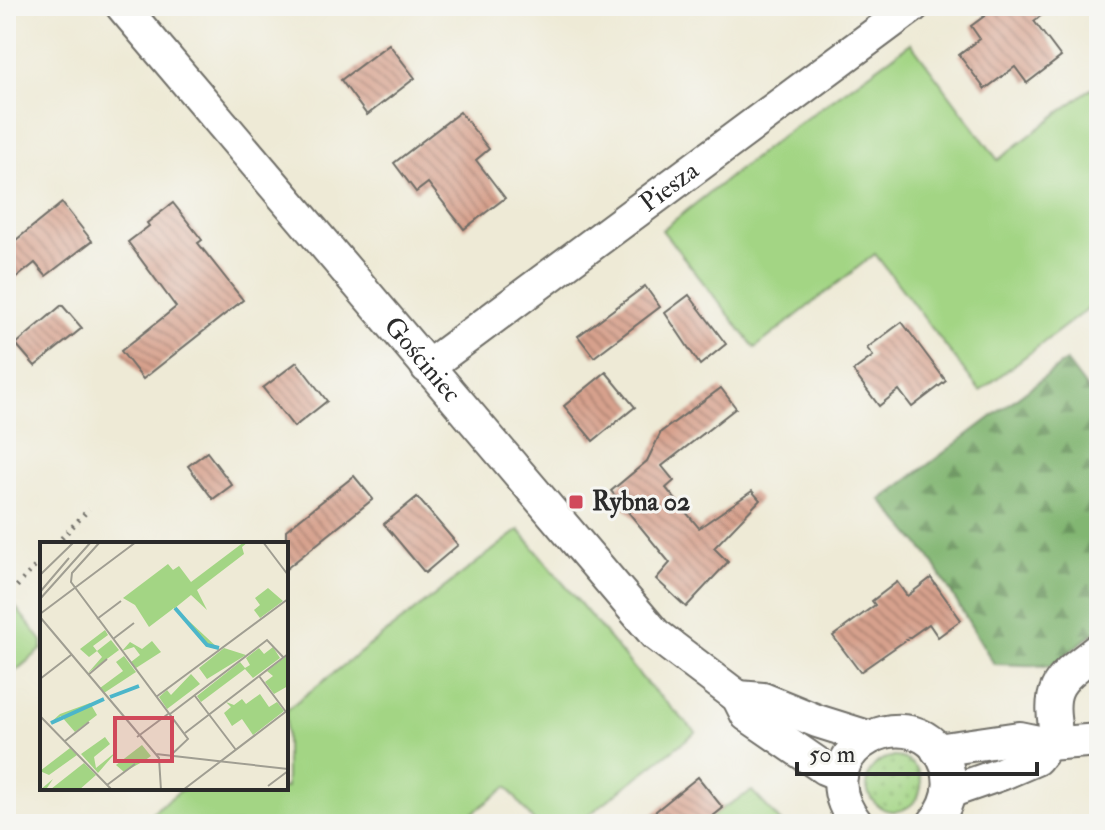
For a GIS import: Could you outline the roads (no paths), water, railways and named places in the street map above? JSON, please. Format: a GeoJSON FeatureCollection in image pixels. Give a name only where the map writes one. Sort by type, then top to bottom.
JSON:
{"type":"FeatureCollection","features":[{"type":"Feature","properties":{"kind":"street","name":"Gościniec"},"geometry":{"type":"LineString","coordinates":[[122,6],[655,634],[738,697],[747,715],[824,768],[841,775]]}},
{"type":"Feature","properties":{"kind":"street","name":"Piesza"},"geometry":{"type":"LineString","coordinates":[[427,367],[913,6]]}},
{"type":"Feature","properties":{"kind":"street"},"geometry":{"type":"LineString","coordinates":[[949,792],[1036,759],[1053,743],[1051,703],[1056,687],[1070,671],[1099,649]]}},
{"type":"Feature","properties":{"kind":"street","name":"Gościniec"},"geometry":{"type":"LineString","coordinates":[[738,697],[763,699],[868,737],[882,732],[912,733],[937,750]]}},
{"type":"Feature","properties":{"kind":"street"},"geometry":{"type":"LineString","coordinates":[[857,824],[846,809],[841,793],[841,775],[844,762],[854,748],[868,737]]}},
{"type":"Feature","properties":{"kind":"street"},"geometry":{"type":"LineString","coordinates":[[933,824],[944,809],[949,792],[945,762],[937,750],[1019,738],[1053,743],[1099,740]]}},
{"type":"Feature","properties":{"kind":"place","name":"Rybna 02"},"geometry":{"type":"Point","coordinates":[576,502]}}]}
